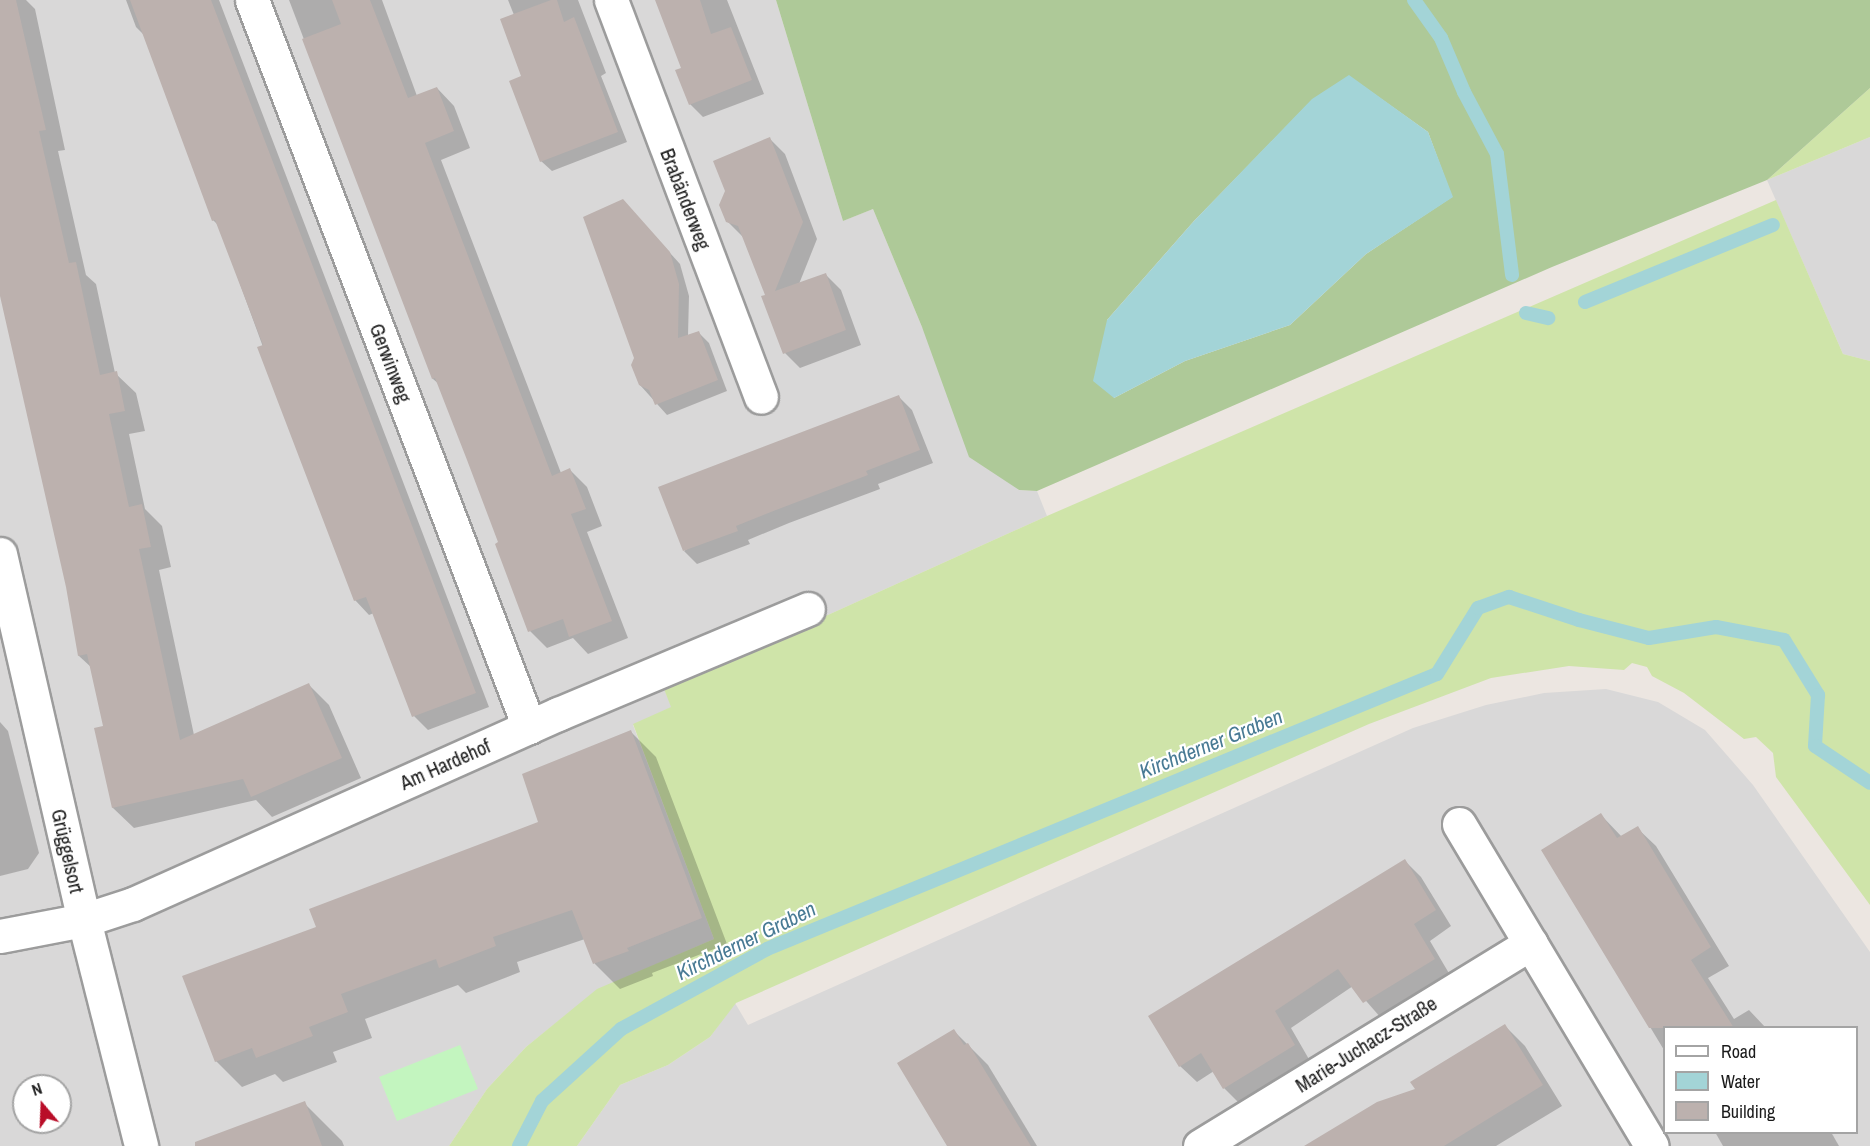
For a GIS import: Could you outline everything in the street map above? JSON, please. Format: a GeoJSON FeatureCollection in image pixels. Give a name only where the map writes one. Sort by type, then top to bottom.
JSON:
{"type":"FeatureCollection","features":[{"type":"Feature","properties":{"kind":"street","name":"Gerwinweg"},"geometry":{"type":"LineString","coordinates":[[252,0],[529,727]]}},
{"type":"Feature","properties":{"kind":"street","name":"Brabänderweg"},"geometry":{"type":"LineString","coordinates":[[611,0],[761,397]]}},
{"type":"Feature","properties":{"kind":"street","name":"Grüggelsort"},"geometry":{"type":"LineString","coordinates":[[0,554],[84,920],[141,1146]]}},
{"type":"Feature","properties":{"kind":"street","name":"Am Hardehof"},"geometry":{"type":"LineString","coordinates":[[0,936],[84,920],[133,904],[529,727],[808,609]]}},
{"type":"Feature","properties":{"kind":"street"},"geometry":{"type":"LineString","coordinates":[[1459,824],[1652,1146]]}},
{"type":"Feature","properties":{"kind":"street","name":"Marie-Juchacz-Straße"},"geometry":{"type":"LineString","coordinates":[[1200,1146],[1531,943]]}},
{"type":"Feature","properties":{"kind":"shaded area"},"geometry":{"type":"Polygon","coordinates":[[[0,0],[776,0],[843,221],[873,209],[922,327],[1018,490],[1037,491],[1047,516],[664,689],[672,707],[633,725],[714,939],[597,990],[526,1047],[487,1089],[449,1146],[0,1146],[0,0]]]}},
{"type":"Feature","properties":{"kind":"shaded area"},"geometry":{"type":"Polygon","coordinates":[[[1870,137],[1870,361],[1843,354],[1767,180],[1870,137]]]}},
{"type":"Feature","properties":{"kind":"shaded area"},"geometry":{"type":"Polygon","coordinates":[[[1606,689],[1658,702],[1705,730],[1753,785],[1870,952],[1870,1146],[577,1146],[620,1085],[668,1065],[710,1037],[735,1003],[748,1025],[1413,728],[1486,705],[1544,693],[1606,689]]]}},
{"type":"Feature","properties":{"kind":"green space"},"geometry":{"type":"Polygon","coordinates":[[[776,0],[1870,0],[1870,88],[1767,180],[1552,267],[1037,491],[1019,490],[969,457],[922,327],[873,209],[843,221],[776,0]],[[1349,76],[1312,100],[1194,221],[1107,320],[1114,398],[1185,361],[1290,325],[1366,254],[1452,197],[1428,132],[1349,76]]]}},
{"type":"Feature","properties":{"kind":"green space"},"geometry":{"type":"Polygon","coordinates":[[[1870,88],[1870,137],[1767,180],[1870,88]]]}},
{"type":"Feature","properties":{"kind":"green space"},"geometry":{"type":"Polygon","coordinates":[[[1776,200],[1843,354],[1870,361],[1870,905],[1776,777],[1773,753],[1756,737],[1744,739],[1684,693],[1652,676],[1647,667],[1632,663],[1624,670],[1569,666],[1491,678],[1369,724],[736,1003],[710,1037],[668,1065],[620,1085],[577,1146],[449,1146],[487,1089],[526,1047],[597,989],[714,939],[633,724],[671,707],[664,689],[1047,516],[1776,200]]]}},
{"type":"Feature","properties":{"kind":"green space"},"geometry":{"type":"Polygon","coordinates":[[[460,1045],[478,1089],[397,1121],[379,1077],[460,1045]]]}},
{"type":"Feature","properties":{"kind":"water"},"geometry":{"type":"Polygon","coordinates":[[[1349,75],[1428,132],[1453,197],[1366,254],[1290,325],[1185,361],[1114,398],[1093,381],[1107,320],[1194,221],[1312,99],[1349,75]]]}},
{"type":"Feature","properties":{"kind":"building"},"geometry":{"type":"Polygon","coordinates":[[[0,0],[16,0],[46,130],[39,131],[69,263],[76,262],[100,375],[117,371],[125,411],[109,414],[129,507],[142,504],[151,547],[139,549],[180,740],[309,683],[342,758],[251,797],[243,779],[112,808],[94,728],[103,726],[87,654],[78,656],[66,587],[0,296],[0,0]]]}},
{"type":"Feature","properties":{"kind":"building"},"geometry":{"type":"Polygon","coordinates":[[[130,0],[211,0],[476,693],[412,717],[366,597],[354,601],[257,347],[263,345],[215,220],[212,221],[130,0]]]}},
{"type":"Feature","properties":{"kind":"building"},"geometry":{"type":"Polygon","coordinates":[[[332,0],[370,0],[408,98],[437,87],[454,131],[425,143],[552,476],[570,468],[586,509],[571,514],[612,621],[569,637],[563,619],[528,632],[495,544],[498,542],[467,460],[435,378],[432,379],[302,39],[341,24],[332,0]]]}},
{"type":"Feature","properties":{"kind":"building"},"geometry":{"type":"Polygon","coordinates":[[[551,0],[557,0],[564,22],[574,17],[618,132],[540,162],[509,81],[521,76],[500,19],[551,0]]]}},
{"type":"Feature","properties":{"kind":"building"},"geometry":{"type":"Polygon","coordinates":[[[655,0],[700,0],[711,34],[731,27],[752,80],[689,105],[675,70],[681,68],[655,0]]]}},
{"type":"Feature","properties":{"kind":"building"},"geometry":{"type":"Polygon","coordinates":[[[770,137],[803,222],[775,291],[826,273],[846,330],[783,354],[761,296],[765,295],[738,226],[726,222],[719,205],[725,191],[713,161],[770,137]]]}},
{"type":"Feature","properties":{"kind":"building"},"geometry":{"type":"Polygon","coordinates":[[[623,199],[670,252],[679,284],[678,338],[699,331],[718,380],[655,405],[649,390],[639,385],[631,365],[634,358],[583,217],[623,199]]]}},
{"type":"Feature","properties":{"kind":"building"},"geometry":{"type":"Polygon","coordinates":[[[899,395],[920,450],[866,471],[868,475],[736,526],[738,531],[683,551],[658,487],[899,395]]]}},
{"type":"Feature","properties":{"kind":"building"},"geometry":{"type":"Polygon","coordinates":[[[631,730],[702,918],[627,948],[629,951],[593,964],[572,910],[493,937],[496,946],[439,968],[436,959],[341,994],[348,1012],[309,1027],[313,1036],[256,1058],[252,1048],[215,1062],[182,976],[316,927],[309,909],[538,822],[522,774],[631,730]]]}},
{"type":"Feature","properties":{"kind":"building"},"geometry":{"type":"Polygon","coordinates":[[[1601,813],[1617,838],[1638,826],[1711,947],[1691,960],[1733,1026],[1649,1028],[1541,850],[1601,813]]]}},
{"type":"Feature","properties":{"kind":"building"},"geometry":{"type":"Polygon","coordinates":[[[1405,859],[1436,910],[1414,924],[1435,959],[1363,1003],[1338,969],[1275,1011],[1295,1045],[1223,1089],[1201,1053],[1179,1067],[1148,1016],[1405,859]]]}},
{"type":"Feature","properties":{"kind":"building"},"geometry":{"type":"Polygon","coordinates":[[[1505,1024],[1543,1085],[1444,1146],[1304,1146],[1377,1102],[1415,1089],[1410,1082],[1505,1024]]]}},
{"type":"Feature","properties":{"kind":"building"},"geometry":{"type":"Polygon","coordinates":[[[954,1029],[964,1045],[968,1043],[1031,1146],[947,1146],[897,1063],[954,1029]]]}},
{"type":"Feature","properties":{"kind":"building"},"geometry":{"type":"Polygon","coordinates":[[[305,1101],[322,1146],[195,1146],[195,1142],[305,1101]]]}},
{"type":"Feature","properties":{"kind":"waterway"},"geometry":{"type":"LineString","coordinates":[[1414,0],[1441,38],[1464,92],[1497,154],[1512,275]]}},
{"type":"Feature","properties":{"kind":"waterway"},"geometry":{"type":"LineString","coordinates":[[1585,302],[1773,225]]}},
{"type":"Feature","properties":{"kind":"waterway"},"geometry":{"type":"LineString","coordinates":[[1526,313],[1548,318]]}},
{"type":"Feature","properties":{"kind":"waterway","name":"Kirchderner Graben"},"geometry":{"type":"LineString","coordinates":[[519,1146],[542,1101],[621,1029],[767,949],[1437,674],[1478,608],[1509,597],[1579,620],[1649,638],[1716,627],[1784,640],[1818,695],[1815,746],[1870,783]]}}]}
